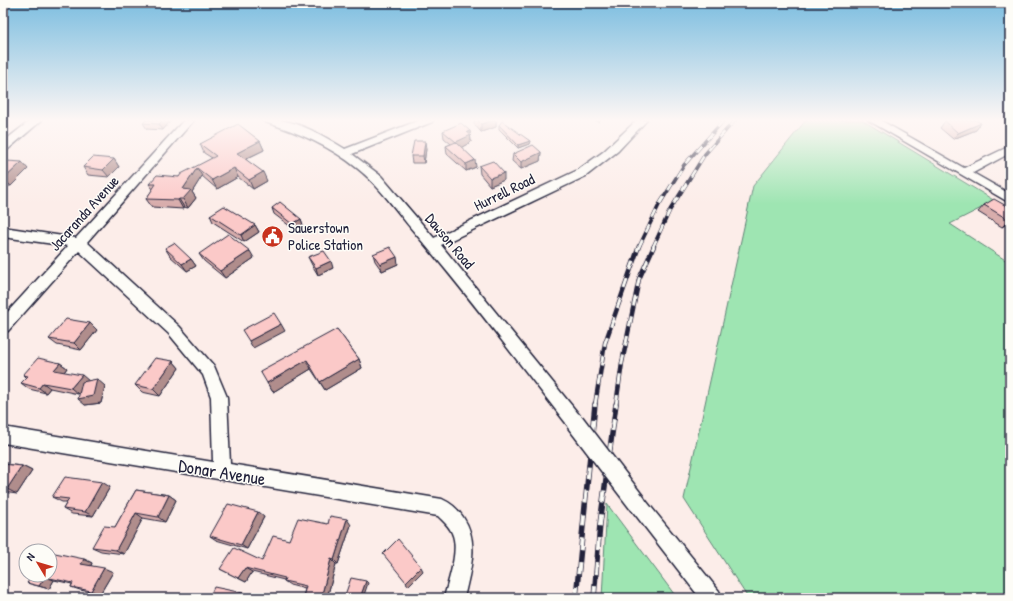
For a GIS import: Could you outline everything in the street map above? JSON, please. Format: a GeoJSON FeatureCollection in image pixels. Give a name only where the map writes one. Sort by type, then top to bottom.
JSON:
{"type":"FeatureCollection","features":[{"type":"Feature","properties":{"kind":"street","name":"Jacaranda Avenue"},"geometry":{"type":"LineString","coordinates":[[3,327],[164,148]]}},
{"type":"Feature","properties":{"kind":"street","name":"Dawson Road"},"geometry":{"type":"LineString","coordinates":[[335,148],[362,166],[375,178],[432,244],[575,422],[712,598]]}},
{"type":"Feature","properties":{"kind":"street"},"geometry":{"type":"LineString","coordinates":[[344,153],[357,148]]}},
{"type":"Feature","properties":{"kind":"street","name":"Hurrell Road"},"geometry":{"type":"LineString","coordinates":[[432,244],[592,167],[615,148]]}},
{"type":"Feature","properties":{"kind":"street"},"geometry":{"type":"LineString","coordinates":[[923,148],[1010,199]]}},
{"type":"Feature","properties":{"kind":"street"},"geometry":{"type":"LineString","coordinates":[[965,172],[1010,149]]}},
{"type":"Feature","properties":{"kind":"street"},"geometry":{"type":"LineString","coordinates":[[3,232],[80,243],[174,330],[210,371],[219,397],[222,472]]}},
{"type":"Feature","properties":{"kind":"street","name":"Donar Avenue"},"geometry":{"type":"LineString","coordinates":[[3,435],[442,508],[458,523],[465,543],[454,598]]}},
{"type":"Feature","properties":{"kind":"green space"},"geometry":{"type":"Polygon","coordinates":[[[783,148],[908,148],[995,201],[950,224],[1010,263],[1010,598],[748,598],[684,499],[753,186],[783,148]]]}},
{"type":"Feature","properties":{"kind":"green space"},"geometry":{"type":"Polygon","coordinates":[[[607,504],[677,598],[602,598],[607,504]]]}},
{"type":"Feature","properties":{"kind":"building"},"geometry":{"type":"Polygon","coordinates":[[[205,148],[246,148],[237,153],[263,172],[249,180],[234,168],[212,180],[197,168],[183,189],[191,190],[183,199],[146,199],[156,184],[149,184],[157,175],[179,177],[181,174],[216,156],[205,148]]]}},
{"type":"Feature","properties":{"kind":"building"},"geometry":{"type":"Polygon","coordinates":[[[413,148],[424,148],[423,156],[411,156],[413,148]]]}},
{"type":"Feature","properties":{"kind":"building"},"geometry":{"type":"Polygon","coordinates":[[[448,148],[462,148],[475,160],[466,164],[448,148]]]}},
{"type":"Feature","properties":{"kind":"building"},"geometry":{"type":"Polygon","coordinates":[[[526,148],[536,148],[541,152],[521,162],[513,154],[526,148]]]}},
{"type":"Feature","properties":{"kind":"building"},"geometry":{"type":"Polygon","coordinates":[[[93,157],[114,159],[103,170],[83,167],[93,157]]]}},
{"type":"Feature","properties":{"kind":"building"},"geometry":{"type":"Polygon","coordinates":[[[7,161],[22,162],[3,179],[3,164],[7,161]]]}},
{"type":"Feature","properties":{"kind":"building"},"geometry":{"type":"Polygon","coordinates":[[[493,161],[504,173],[490,178],[479,166],[493,161]]]}},
{"type":"Feature","properties":{"kind":"building"},"geometry":{"type":"Polygon","coordinates":[[[994,199],[1010,208],[1009,220],[984,205],[994,199]]]}},
{"type":"Feature","properties":{"kind":"building"},"geometry":{"type":"Polygon","coordinates":[[[280,202],[301,219],[292,224],[272,208],[280,202]]]}},
{"type":"Feature","properties":{"kind":"building"},"geometry":{"type":"Polygon","coordinates":[[[224,206],[255,225],[241,235],[210,215],[224,206]]]}},
{"type":"Feature","properties":{"kind":"building"},"geometry":{"type":"Polygon","coordinates":[[[228,234],[250,251],[220,271],[199,254],[228,234]]]}},
{"type":"Feature","properties":{"kind":"building"},"geometry":{"type":"Polygon","coordinates":[[[174,243],[191,259],[182,264],[165,248],[174,243]]]}},
{"type":"Feature","properties":{"kind":"building"},"geometry":{"type":"Polygon","coordinates":[[[390,247],[397,257],[380,264],[373,254],[390,247]]]}},
{"type":"Feature","properties":{"kind":"building"},"geometry":{"type":"Polygon","coordinates":[[[324,251],[331,261],[316,268],[308,257],[324,251]]]}},
{"type":"Feature","properties":{"kind":"building"},"geometry":{"type":"Polygon","coordinates":[[[274,313],[281,324],[249,341],[242,330],[274,313]]]}},
{"type":"Feature","properties":{"kind":"building"},"geometry":{"type":"Polygon","coordinates":[[[66,319],[90,323],[74,343],[49,339],[66,319]]]}},
{"type":"Feature","properties":{"kind":"building"},"geometry":{"type":"Polygon","coordinates":[[[337,329],[359,359],[320,382],[307,360],[267,383],[260,371],[337,329]]]}},
{"type":"Feature","properties":{"kind":"building"},"geometry":{"type":"Polygon","coordinates":[[[38,358],[60,363],[54,370],[82,375],[71,388],[43,383],[39,388],[21,383],[28,376],[23,375],[38,358]]]}},
{"type":"Feature","properties":{"kind":"building"},"geometry":{"type":"Polygon","coordinates":[[[155,358],[173,361],[153,389],[135,385],[155,358]]]}},
{"type":"Feature","properties":{"kind":"building"},"geometry":{"type":"Polygon","coordinates":[[[97,379],[93,396],[78,399],[82,382],[97,379]]]}},
{"type":"Feature","properties":{"kind":"building"},"geometry":{"type":"Polygon","coordinates":[[[3,464],[22,466],[7,489],[3,488],[3,464]]]}},
{"type":"Feature","properties":{"kind":"building"},"geometry":{"type":"Polygon","coordinates":[[[65,477],[102,482],[85,512],[63,509],[69,499],[52,497],[65,477]]]}},
{"type":"Feature","properties":{"kind":"building"},"geometry":{"type":"Polygon","coordinates":[[[136,490],[169,495],[158,517],[136,513],[116,550],[92,547],[104,526],[115,527],[136,490]]]}},
{"type":"Feature","properties":{"kind":"building"},"geometry":{"type":"Polygon","coordinates":[[[228,504],[258,512],[241,545],[210,536],[228,504]]]}},
{"type":"Feature","properties":{"kind":"building"},"geometry":{"type":"Polygon","coordinates":[[[330,516],[347,519],[334,560],[331,559],[321,598],[303,597],[306,586],[284,581],[285,578],[245,568],[238,578],[220,569],[234,548],[262,561],[273,536],[289,540],[298,518],[328,524],[330,516]]]}},
{"type":"Feature","properties":{"kind":"building"},"geometry":{"type":"Polygon","coordinates":[[[398,539],[421,567],[406,582],[383,554],[398,539]]]}},
{"type":"Feature","properties":{"kind":"building"},"geometry":{"type":"Polygon","coordinates":[[[58,554],[84,559],[81,564],[104,568],[91,591],[71,587],[73,583],[58,580],[58,554]]]}},
{"type":"Feature","properties":{"kind":"building"},"geometry":{"type":"Polygon","coordinates":[[[351,578],[366,581],[360,598],[344,598],[351,578]]]}},
{"type":"Feature","properties":{"kind":"building"},"geometry":{"type":"Polygon","coordinates":[[[27,583],[41,583],[39,586],[27,583]]]}},
{"type":"Feature","properties":{"kind":"building"},"geometry":{"type":"Polygon","coordinates":[[[214,587],[262,597],[262,598],[209,598],[214,587]]]}},
{"type":"Feature","properties":{"kind":"railway"},"geometry":{"type":"LineString","coordinates":[[639,247],[659,205],[684,165],[699,148]]}},
{"type":"Feature","properties":{"kind":"railway"},"geometry":{"type":"LineString","coordinates":[[653,247],[670,210],[710,148]]}},
{"type":"Feature","properties":{"kind":"railway"},"geometry":{"type":"LineString","coordinates":[[595,405],[605,343],[639,246]]}},
{"type":"Feature","properties":{"kind":"railway"},"geometry":{"type":"LineString","coordinates":[[616,405],[622,363],[639,279],[654,246]]}},
{"type":"Feature","properties":{"kind":"railway"},"geometry":{"type":"LineString","coordinates":[[576,598],[595,404]]}},
{"type":"Feature","properties":{"kind":"railway"},"geometry":{"type":"LineString","coordinates":[[594,598],[600,524],[616,404]]}},
{"type":"Feature","properties":{"kind":"place","name":"Sauerstown Police Station"},"geometry":{"type":"Point","coordinates":[273,236]}}]}
